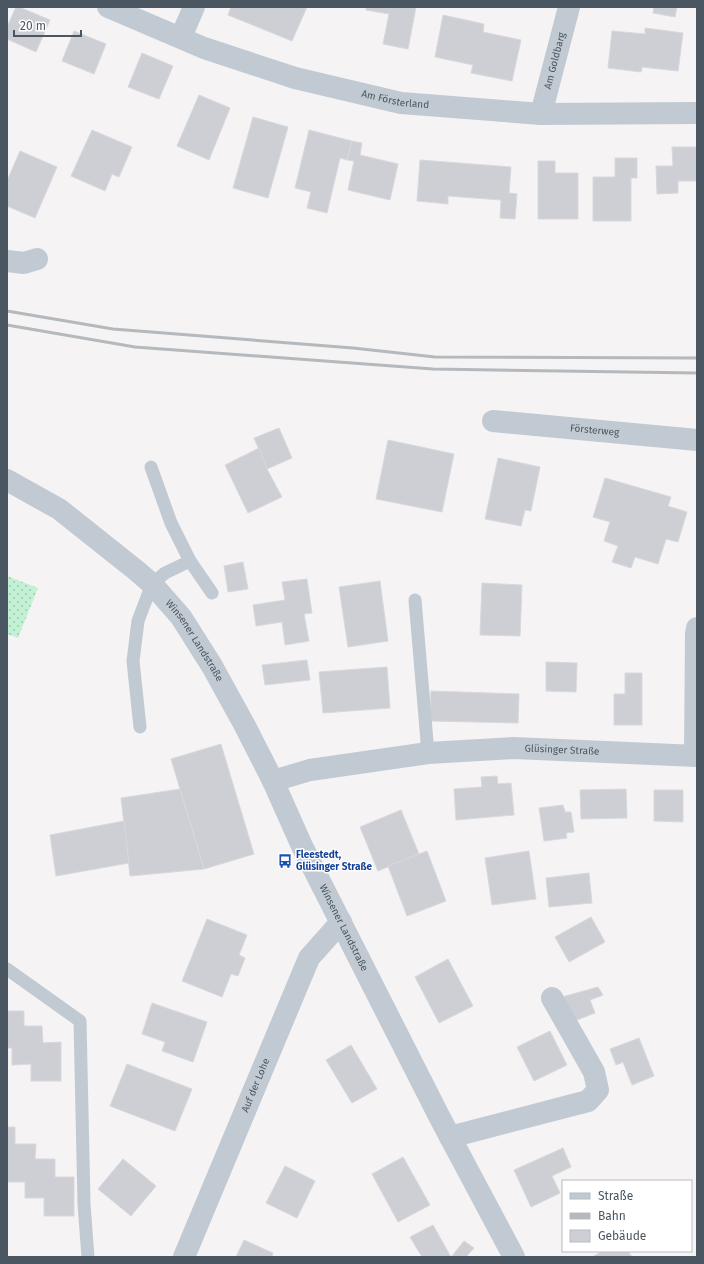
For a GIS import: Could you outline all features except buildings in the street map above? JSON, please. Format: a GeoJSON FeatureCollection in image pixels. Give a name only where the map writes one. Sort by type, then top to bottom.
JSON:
{"type":"FeatureCollection","features":[{"type":"Feature","properties":{"kind":"street","name":"Am Försterland"},"geometry":{"type":"LineString","coordinates":[[108,7],[204,48],[295,78],[401,103],[541,114],[697,113]]}},
{"type":"Feature","properties":{"kind":"street"},"geometry":{"type":"LineString","coordinates":[[181,37],[194,7]]}},
{"type":"Feature","properties":{"kind":"street","name":"Am Goldbarg"},"geometry":{"type":"LineString","coordinates":[[541,114],[569,7]]}},
{"type":"Feature","properties":{"kind":"street"},"geometry":{"type":"LineString","coordinates":[[7,261],[24,263],[37,259]]}},
{"type":"Feature","properties":{"kind":"street","name":"Försterweg"},"geometry":{"type":"LineString","coordinates":[[493,421],[697,440]]}},
{"type":"Feature","properties":{"kind":"street","name":"Winsener Landstraße"},"geometry":{"type":"LineString","coordinates":[[7,480],[59,509],[152,584],[181,617],[212,666],[245,726],[302,846],[450,1137],[514,1257]]}},
{"type":"Feature","properties":{"kind":"street"},"geometry":{"type":"LineString","coordinates":[[696,632],[696,756]]}},
{"type":"Feature","properties":{"kind":"street","name":"Glüsinger Straße"},"geometry":{"type":"LineString","coordinates":[[272,782],[310,770],[428,753],[514,748],[696,756]]}},
{"type":"Feature","properties":{"kind":"street","name":"Auf der Lohe"},"geometry":{"type":"LineString","coordinates":[[184,1257],[309,958],[341,922]]}},
{"type":"Feature","properties":{"kind":"street"},"geometry":{"type":"LineString","coordinates":[[450,1137],[588,1101],[598,1090],[594,1072],[552,998]]}},
{"type":"Feature","properties":{"kind":"lane"},"geometry":{"type":"LineString","coordinates":[[151,467],[171,523],[190,561],[212,593]]}},
{"type":"Feature","properties":{"kind":"lane"},"geometry":{"type":"LineString","coordinates":[[140,727],[133,661],[138,621],[152,584],[165,573],[190,561]]}},
{"type":"Feature","properties":{"kind":"lane"},"geometry":{"type":"LineString","coordinates":[[415,600],[428,753]]}},
{"type":"Feature","properties":{"kind":"lane"},"geometry":{"type":"LineString","coordinates":[[7,968],[80,1021],[84,1204],[88,1257]]}},
{"type":"Feature","properties":{"kind":"green space"},"geometry":{"type":"Polygon","coordinates":[[[7,576],[38,588],[18,638],[7,634],[7,576]]]}},
{"type":"Feature","properties":{"kind":"railway"},"geometry":{"type":"LineString","coordinates":[[7,311],[113,329],[353,348],[435,357],[697,358]]}},
{"type":"Feature","properties":{"kind":"railway"},"geometry":{"type":"LineString","coordinates":[[7,325],[135,347],[433,369],[697,373]]}},
{"type":"Feature","properties":{"kind":"place","name":"Fleestedt, Glüsinger Straße"},"geometry":{"type":"Point","coordinates":[285,861]}}]}
